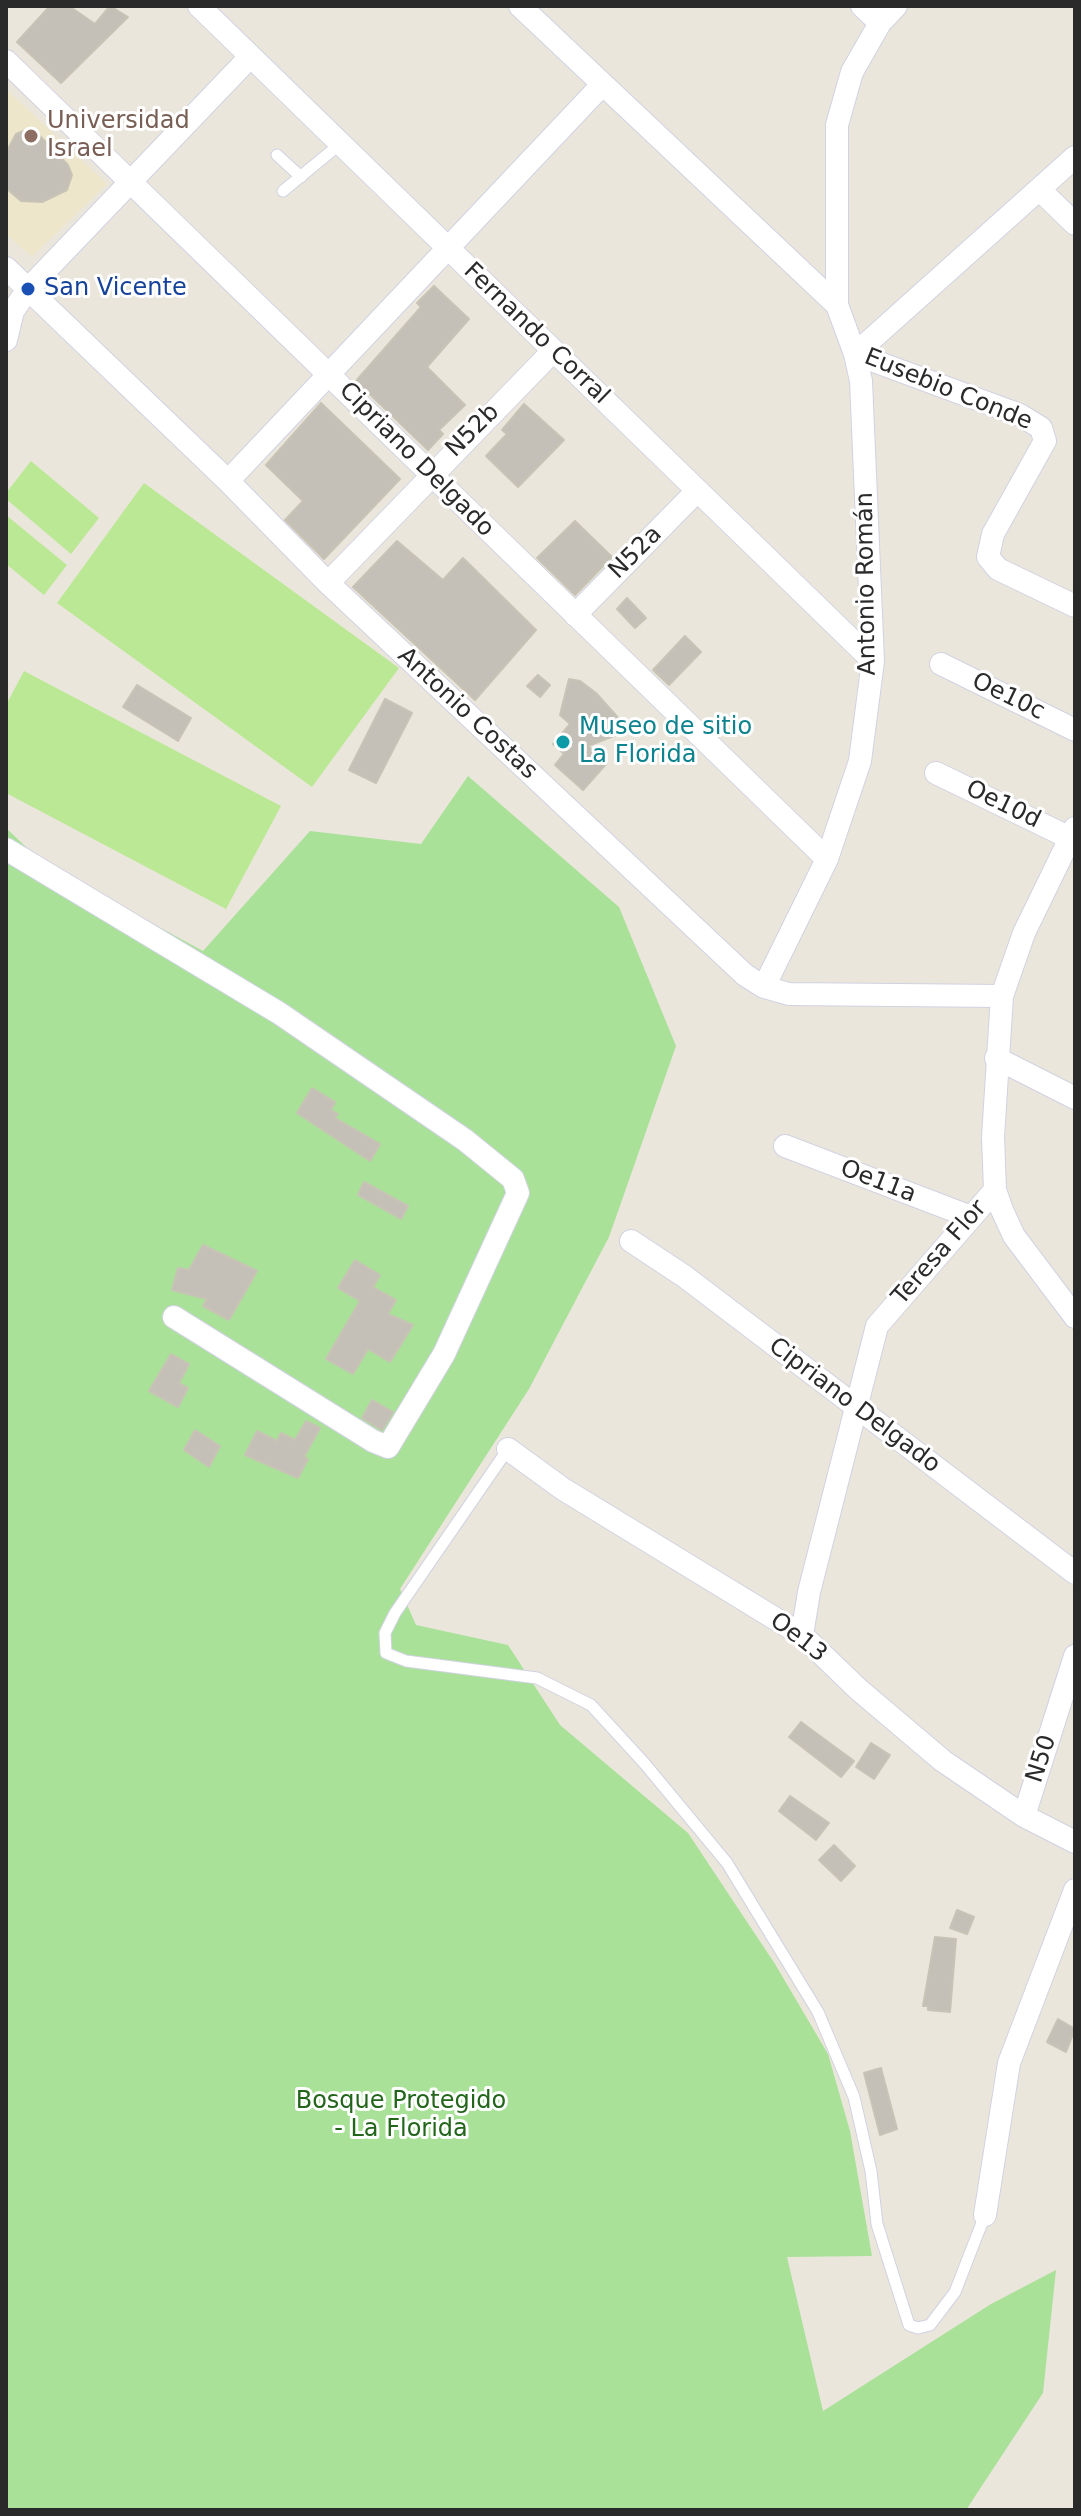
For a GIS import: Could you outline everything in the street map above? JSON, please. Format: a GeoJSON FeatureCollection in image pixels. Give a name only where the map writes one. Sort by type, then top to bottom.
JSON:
{"type":"FeatureCollection","features":[{"type":"Feature","properties":{"kind":"street","name":"Fernando Corral"},"geometry":{"type":"LineString","coordinates":[[199,6],[873,661]]}},
{"type":"Feature","properties":{"kind":"street","name":"Eusebio Conde"},"geometry":{"type":"LineString","coordinates":[[520,6],[837,305],[855,354],[1020,415],[1041,428],[1045,441],[993,534],[988,557],[998,569],[1075,606]]}},
{"type":"Feature","properties":{"kind":"street"},"geometry":{"type":"LineString","coordinates":[[862,6],[880,23]]}},
{"type":"Feature","properties":{"kind":"street"},"geometry":{"type":"LineString","coordinates":[[837,305],[837,125],[852,72],[880,23],[896,6]]}},
{"type":"Feature","properties":{"kind":"street"},"geometry":{"type":"LineString","coordinates":[[6,340],[13,311],[28,289],[250,57]]}},
{"type":"Feature","properties":{"kind":"street","name":"Cipriano Delgado"},"geometry":{"type":"LineString","coordinates":[[6,61],[827,859]]}},
{"type":"Feature","properties":{"kind":"street"},"geometry":{"type":"LineString","coordinates":[[228,481],[602,85]]}},
{"type":"Feature","properties":{"kind":"street"},"geometry":{"type":"LineString","coordinates":[[855,354],[1075,157]]}},
{"type":"Feature","properties":{"kind":"street"},"geometry":{"type":"LineString","coordinates":[[1040,190],[1075,224]]}},
{"type":"Feature","properties":{"kind":"street","name":"Antonio Costas"},"geometry":{"type":"LineString","coordinates":[[6,268],[228,481],[328,583],[738,969],[764,987],[789,994],[1002,996]]}},
{"type":"Feature","properties":{"kind":"street","name":"N52b"},"geometry":{"type":"LineString","coordinates":[[328,583],[430,474],[553,351]]}},
{"type":"Feature","properties":{"kind":"street","name":"Antonio Román"},"geometry":{"type":"LineString","coordinates":[[764,987],[827,859],[860,761],[873,661],[861,381],[855,354]]}},
{"type":"Feature","properties":{"kind":"street","name":"N52a"},"geometry":{"type":"LineString","coordinates":[[575,615],[697,491]]}},
{"type":"Feature","properties":{"kind":"street","name":"Oe10c"},"geometry":{"type":"LineString","coordinates":[[941,664],[1075,730]]}},
{"type":"Feature","properties":{"kind":"street","name":"Oe10d"},"geometry":{"type":"LineString","coordinates":[[936,773],[1072,833]]}},
{"type":"Feature","properties":{"kind":"street","name":"Teresa Flor"},"geometry":{"type":"LineString","coordinates":[[802,1635],[809,1592],[877,1326],[995,1190],[996,1058],[1002,996],[1024,933],[1067,865],[1072,833]]}},
{"type":"Feature","properties":{"kind":"street"},"geometry":{"type":"LineString","coordinates":[[6,849],[279,1013],[465,1140],[513,1179],[518,1193],[444,1354],[388,1447],[373,1441],[174,1317]]}},
{"type":"Feature","properties":{"kind":"street"},"geometry":{"type":"LineString","coordinates":[[996,1058],[1075,1098]]}},
{"type":"Feature","properties":{"kind":"street","name":"Oe11a"},"geometry":{"type":"LineString","coordinates":[[785,1146],[971,1217]]}},
{"type":"Feature","properties":{"kind":"street"},"geometry":{"type":"LineString","coordinates":[[995,1190],[1014,1236],[1075,1317]]}},
{"type":"Feature","properties":{"kind":"street","name":"Cipriano Delgado"},"geometry":{"type":"LineString","coordinates":[[631,1241],[684,1276],[1075,1573]]}},
{"type":"Feature","properties":{"kind":"street","name":"Oe13"},"geometry":{"type":"LineString","coordinates":[[508,1449],[563,1489],[802,1635],[858,1689],[943,1761],[1024,1816],[1075,1842]]}},
{"type":"Feature","properties":{"kind":"street","name":"N50"},"geometry":{"type":"LineString","coordinates":[[1024,1816],[1075,1656]]}},
{"type":"Feature","properties":{"kind":"street"},"geometry":{"type":"LineString","coordinates":[[985,2215],[1009,2063],[1075,1890]]}},
{"type":"Feature","properties":{"kind":"lane"},"geometry":{"type":"LineString","coordinates":[[283,191],[340,144]]}},
{"type":"Feature","properties":{"kind":"lane"},"geometry":{"type":"LineString","coordinates":[[277,155],[301,177]]}},
{"type":"Feature","properties":{"kind":"lane"},"geometry":{"type":"LineString","coordinates":[[508,1449],[395,1613],[385,1633],[386,1653],[406,1661],[537,1678],[591,1705],[645,1764],[727,1863],[818,2012],[854,2097],[871,2171],[877,2224],[909,2325],[918,2328],[930,2325],[955,2292],[985,2215]]}},
{"type":"Feature","properties":{"kind":"shaded area","name":"Universidad Israel"},"geometry":{"type":"Polygon","coordinates":[[[6,89],[107,184],[32,257],[6,234],[6,89]]]}},
{"type":"Feature","properties":{"kind":"green space"},"geometry":{"type":"Polygon","coordinates":[[[31,461],[99,518],[71,554],[6,499],[6,493],[31,461]]]}},
{"type":"Feature","properties":{"kind":"green space"},"geometry":{"type":"Polygon","coordinates":[[[144,483],[399,668],[312,787],[57,603],[144,483]]]}},
{"type":"Feature","properties":{"kind":"green space"},"geometry":{"type":"Polygon","coordinates":[[[6,515],[67,565],[44,595],[6,564],[6,515]]]}},
{"type":"Feature","properties":{"kind":"green space"},"geometry":{"type":"Polygon","coordinates":[[[24,671],[281,806],[226,909],[6,793],[6,705],[24,671]]]}},
{"type":"Feature","properties":{"kind":"green space","name":"Bosque Protegido - La Florida"},"geometry":{"type":"Polygon","coordinates":[[[468,776],[619,907],[676,1046],[609,1237],[529,1389],[400,1589],[416,1625],[508,1645],[560,1725],[688,1833],[775,1964],[828,2054],[850,2131],[872,2256],[787,2257],[823,2411],[991,2304],[1056,2270],[1043,2393],[966,2510],[6,2510],[6,828],[45,865],[203,951],[310,831],[421,844],[468,776]]]}},
{"type":"Feature","properties":{"kind":"building"},"geometry":{"type":"Polygon","coordinates":[[[50,6],[69,6],[95,24],[110,6],[128,17],[61,83],[17,42],[50,6]]]}},
{"type":"Feature","properties":{"kind":"building"},"geometry":{"type":"Polygon","coordinates":[[[35,131],[68,165],[72,175],[67,190],[42,202],[21,201],[6,188],[6,153],[16,134],[35,131]]]}},
{"type":"Feature","properties":{"kind":"building"},"geometry":{"type":"Polygon","coordinates":[[[434,286],[469,319],[427,367],[465,405],[439,430],[443,434],[428,450],[356,381],[421,307],[417,303],[434,286]]]}},
{"type":"Feature","properties":{"kind":"building"},"geometry":{"type":"Polygon","coordinates":[[[321,403],[400,479],[324,559],[285,520],[303,501],[266,465],[321,403]]]}},
{"type":"Feature","properties":{"kind":"building"},"geometry":{"type":"Polygon","coordinates":[[[524,404],[564,440],[518,487],[486,456],[507,434],[502,430],[524,404]]]}},
{"type":"Feature","properties":{"kind":"building"},"geometry":{"type":"Polygon","coordinates":[[[575,521],[612,557],[575,595],[537,558],[575,521]]]}},
{"type":"Feature","properties":{"kind":"building"},"geometry":{"type":"Polygon","coordinates":[[[397,541],[443,580],[463,558],[536,630],[475,700],[353,587],[397,541]]]}},
{"type":"Feature","properties":{"kind":"building"},"geometry":{"type":"Polygon","coordinates":[[[627,598],[646,618],[635,628],[617,609],[627,598]]]}},
{"type":"Feature","properties":{"kind":"building"},"geometry":{"type":"Polygon","coordinates":[[[685,636],[701,652],[669,685],[653,670],[685,636]]]}},
{"type":"Feature","properties":{"kind":"building"},"geometry":{"type":"Polygon","coordinates":[[[538,675],[550,685],[540,697],[527,686],[538,675]]]}},
{"type":"Feature","properties":{"kind":"building"},"geometry":{"type":"Polygon","coordinates":[[[569,679],[580,681],[596,693],[629,730],[588,746],[607,763],[583,790],[555,765],[564,754],[553,744],[570,724],[560,715],[569,679]]]}},
{"type":"Feature","properties":{"kind":"building"},"geometry":{"type":"Polygon","coordinates":[[[137,685],[191,718],[178,741],[123,707],[137,685]]]}},
{"type":"Feature","properties":{"kind":"building"},"geometry":{"type":"Polygon","coordinates":[[[385,699],[412,713],[376,783],[349,770],[385,699]]]}},
{"type":"Feature","properties":{"kind":"building"},"geometry":{"type":"Polygon","coordinates":[[[312,1088],[335,1102],[331,1110],[338,1114],[335,1118],[380,1144],[370,1161],[297,1113],[312,1088]]]}},
{"type":"Feature","properties":{"kind":"building"},"geometry":{"type":"Polygon","coordinates":[[[364,1182],[408,1206],[401,1219],[358,1195],[364,1182]]]}},
{"type":"Feature","properties":{"kind":"building"},"geometry":{"type":"Polygon","coordinates":[[[203,1245],[257,1271],[229,1320],[203,1306],[207,1299],[172,1290],[178,1268],[189,1270],[203,1245]]]}},
{"type":"Feature","properties":{"kind":"building"},"geometry":{"type":"Polygon","coordinates":[[[355,1260],[380,1275],[373,1287],[396,1300],[388,1314],[413,1325],[390,1362],[368,1349],[353,1374],[326,1359],[360,1301],[338,1288],[355,1260]]]}},
{"type":"Feature","properties":{"kind":"building"},"geometry":{"type":"Polygon","coordinates":[[[171,1354],[189,1364],[179,1383],[188,1388],[178,1407],[149,1391],[171,1354]]]}},
{"type":"Feature","properties":{"kind":"building"},"geometry":{"type":"Polygon","coordinates":[[[372,1400],[393,1412],[382,1430],[362,1418],[372,1400]]]}},
{"type":"Feature","properties":{"kind":"building"},"geometry":{"type":"Polygon","coordinates":[[[306,1421],[320,1428],[304,1457],[308,1459],[298,1478],[245,1455],[257,1431],[277,1441],[281,1433],[295,1440],[306,1421]]]}},
{"type":"Feature","properties":{"kind":"building"},"geometry":{"type":"Polygon","coordinates":[[[195,1430],[220,1446],[209,1467],[184,1450],[195,1430]]]}},
{"type":"Feature","properties":{"kind":"building"},"geometry":{"type":"Polygon","coordinates":[[[801,1722],[854,1761],[841,1777],[789,1737],[801,1722]]]}},
{"type":"Feature","properties":{"kind":"building"},"geometry":{"type":"Polygon","coordinates":[[[871,1743],[890,1755],[874,1779],[856,1767],[871,1743]]]}},
{"type":"Feature","properties":{"kind":"building"},"geometry":{"type":"Polygon","coordinates":[[[790,1796],[829,1823],[816,1840],[779,1811],[790,1796]]]}},
{"type":"Feature","properties":{"kind":"building"},"geometry":{"type":"Polygon","coordinates":[[[834,1845],[855,1866],[841,1881],[819,1860],[834,1845]]]}},
{"type":"Feature","properties":{"kind":"building"},"geometry":{"type":"Polygon","coordinates":[[[957,1910],[974,1917],[967,1934],[950,1928],[957,1910]]]}},
{"type":"Feature","properties":{"kind":"building"},"geometry":{"type":"Polygon","coordinates":[[[935,1937],[956,1939],[950,2012],[928,2010],[928,2006],[923,2006],[935,1937]]]}},
{"type":"Feature","properties":{"kind":"building"},"geometry":{"type":"Polygon","coordinates":[[[1058,2019],[1075,2029],[1066,2052],[1047,2042],[1058,2019]]]}},
{"type":"Feature","properties":{"kind":"building"},"geometry":{"type":"Polygon","coordinates":[[[881,2068],[897,2129],[880,2135],[864,2073],[881,2068]]]}},
{"type":"Feature","properties":{"kind":"place","name":"Universidad Israel"},"geometry":{"type":"Point","coordinates":[31,136]}},
{"type":"Feature","properties":{"kind":"place","name":"San Vicente"},"geometry":{"type":"Point","coordinates":[28,289]}},
{"type":"Feature","properties":{"kind":"place","name":"Museo de sitio La Florida"},"geometry":{"type":"Point","coordinates":[563,742]}}]}
